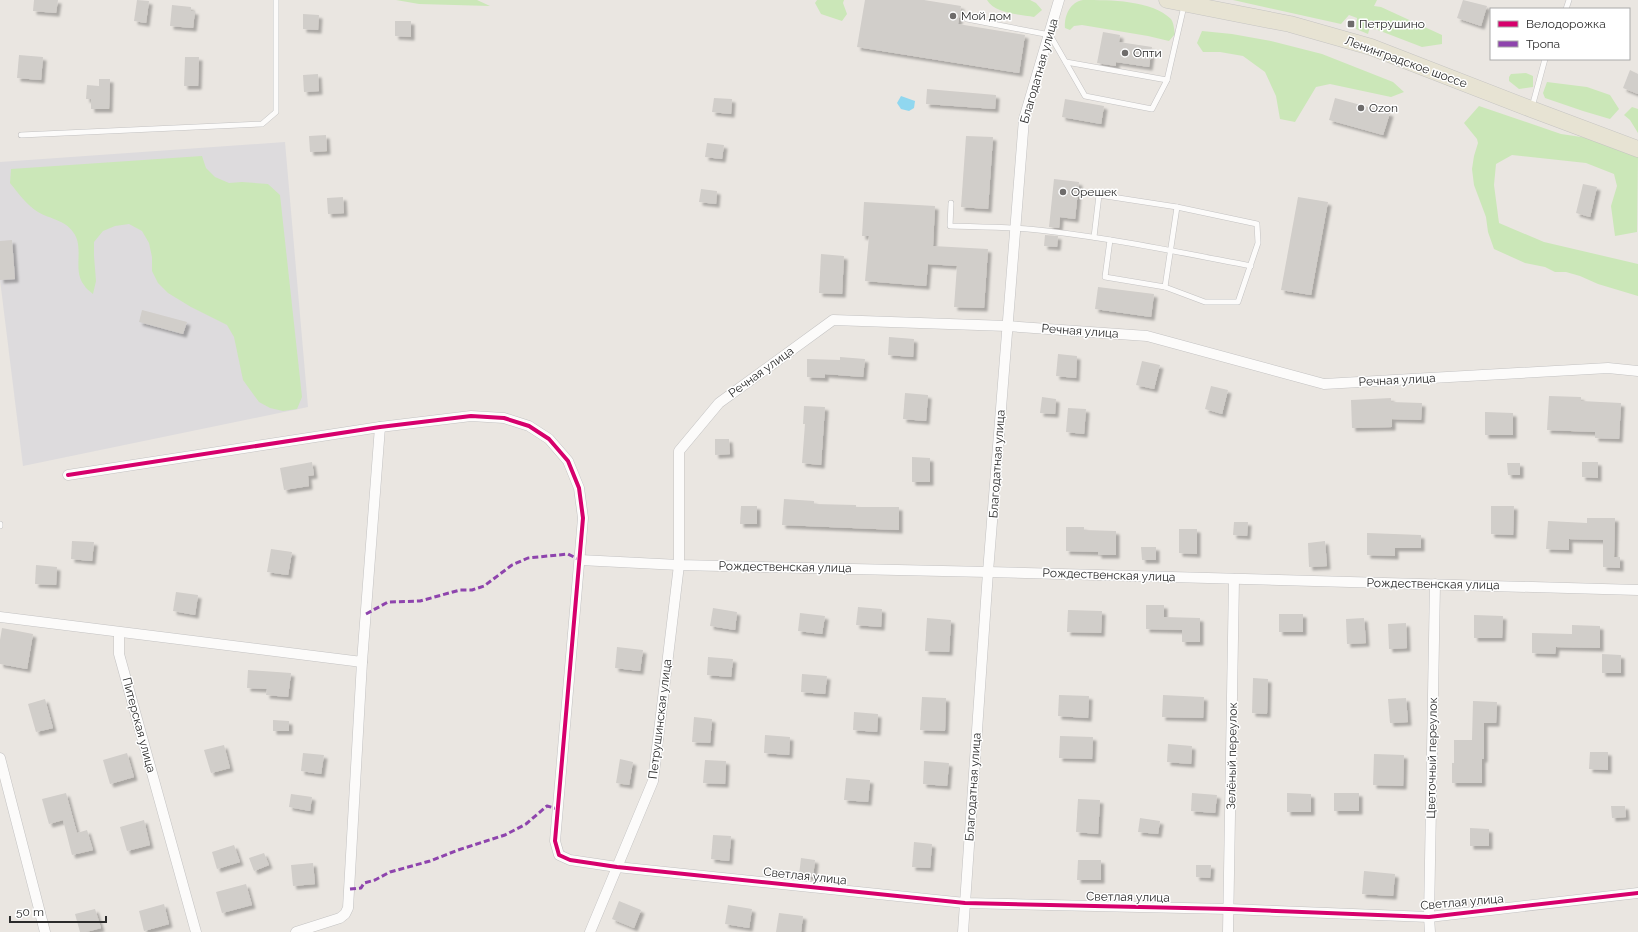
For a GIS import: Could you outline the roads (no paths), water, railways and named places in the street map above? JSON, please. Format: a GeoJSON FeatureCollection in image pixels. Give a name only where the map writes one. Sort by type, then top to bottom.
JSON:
{"type":"FeatureCollection","features":[{"type":"Feature","properties":{"kind":"main road","name":"Ленинградское шоссе"},"geometry":{"type":"LineString","coordinates":[[1166,0],[1290,24],[1356,42],[1638,149]]}},
{"type":"Feature","properties":{"kind":"street","name":"Благодатная улица"},"geometry":{"type":"LineString","coordinates":[[963,932],[988,572],[1024,119],[1050,35],[1059,0]]}},
{"type":"Feature","properties":{"kind":"street","name":"Речная улица"},"geometry":{"type":"LineString","coordinates":[[679,565],[679,451],[719,403],[833,320],[1008,326],[1147,336],[1324,384],[1608,368],[1638,371]]}},
{"type":"Feature","properties":{"kind":"street"},"geometry":{"type":"LineString","coordinates":[[68,475],[380,427],[471,416],[504,418],[529,426],[549,439],[568,461],[579,488],[583,518],[580,560]]}},
{"type":"Feature","properties":{"kind":"street"},"geometry":{"type":"LineString","coordinates":[[296,932],[340,918],[345,914],[348,908],[362,662],[380,427]]}},
{"type":"Feature","properties":{"kind":"street","name":"Рождественская улица"},"geometry":{"type":"LineString","coordinates":[[580,560],[679,565],[1638,590]]}},
{"type":"Feature","properties":{"kind":"street","name":"Светлая улица"},"geometry":{"type":"LineString","coordinates":[[580,560],[555,841],[558,855],[570,860],[617,867],[964,903],[1429,917],[1638,892]]}},
{"type":"Feature","properties":{"kind":"street","name":"Петрушинская улица"},"geometry":{"type":"LineString","coordinates":[[590,932],[653,781],[679,565]]}},
{"type":"Feature","properties":{"kind":"street","name":"Зелёный переулок"},"geometry":{"type":"LineString","coordinates":[[1228,932],[1234,579]]}},
{"type":"Feature","properties":{"kind":"street","name":"Цветочный переулок"},"geometry":{"type":"LineString","coordinates":[[1430,932],[1429,917],[1435,584]]}},
{"type":"Feature","properties":{"kind":"street"},"geometry":{"type":"LineString","coordinates":[[0,617],[362,662]]}},
{"type":"Feature","properties":{"kind":"street","name":"Питерская улица"},"geometry":{"type":"LineString","coordinates":[[119,632],[119,654],[196,932]]}},
{"type":"Feature","properties":{"kind":"street"},"geometry":{"type":"LineString","coordinates":[[0,758],[45,932]]}},
{"type":"Feature","properties":{"kind":"lane"},"geometry":{"type":"LineString","coordinates":[[21,135],[262,124],[276,112],[276,0]]}},
{"type":"Feature","properties":{"kind":"lane"},"geometry":{"type":"LineString","coordinates":[[967,19],[1050,35],[1085,96],[1152,109],[1167,80],[1184,4]]}},
{"type":"Feature","properties":{"kind":"lane"},"geometry":{"type":"LineString","coordinates":[[1532,109],[1545,60]]}},
{"type":"Feature","properties":{"kind":"lane"},"geometry":{"type":"LineString","coordinates":[[1066,62],[1167,80]]}},
{"type":"Feature","properties":{"kind":"lane"},"geometry":{"type":"LineString","coordinates":[[1094,238],[1099,195],[1177,207],[1257,224],[1258,243],[1238,302],[1205,302],[1165,287],[1105,277],[1110,240]]}},
{"type":"Feature","properties":{"kind":"lane"},"geometry":{"type":"LineString","coordinates":[[951,203],[950,226],[1016,229],[1110,240],[1251,266]]}},
{"type":"Feature","properties":{"kind":"lane"},"geometry":{"type":"LineString","coordinates":[[1165,287],[1177,207]]}},
{"type":"Feature","properties":{"kind":"water"},"geometry":{"type":"Polygon","coordinates":[[[901,96],[915,101],[914,108],[909,111],[901,109],[897,103],[901,96]]]}},
{"type":"Feature","properties":{"kind":"place","name":"Мой дом"},"geometry":{"type":"Point","coordinates":[953,16]}},
{"type":"Feature","properties":{"kind":"place","name":"Петрушино"},"geometry":{"type":"Point","coordinates":[1351,24]}},
{"type":"Feature","properties":{"kind":"place","name":"Опти"},"geometry":{"type":"Point","coordinates":[1125,53]}},
{"type":"Feature","properties":{"kind":"place","name":"Ozon"},"geometry":{"type":"Point","coordinates":[1361,108]}},
{"type":"Feature","properties":{"kind":"place","name":"Орешек"},"geometry":{"type":"Point","coordinates":[1063,192]}}]}
